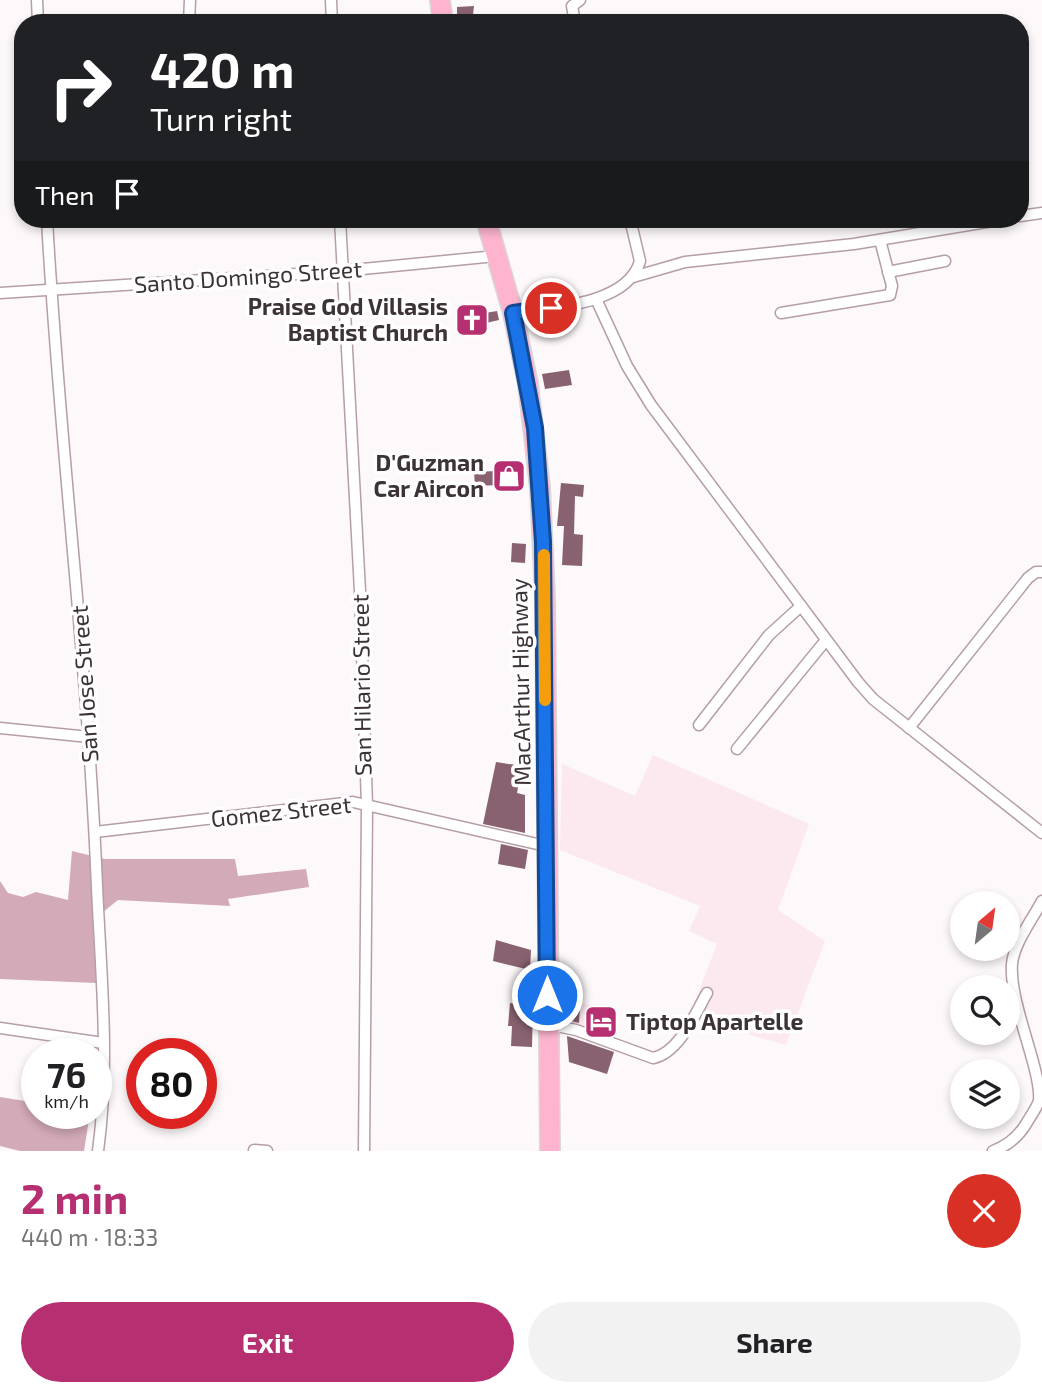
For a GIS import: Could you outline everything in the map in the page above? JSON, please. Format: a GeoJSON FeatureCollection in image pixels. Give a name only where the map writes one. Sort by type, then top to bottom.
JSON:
{"type":"FeatureCollection","features":[{"type":"Feature","properties":{"kind":"highway","name":"MacArthur Highway"},"geometry":{"type":"LineString","coordinates":[[488,228],[513,313],[535,428],[540,488],[550,1151]]}},
{"type":"Feature","properties":{"kind":"street"},"geometry":{"type":"LineString","coordinates":[[573,14],[572,6],[580,0]]}},
{"type":"Feature","properties":{"kind":"street","name":"San Jose Street"},"geometry":{"type":"LineString","coordinates":[[48,228],[89,737],[103,1038]]}},
{"type":"Feature","properties":{"kind":"street","name":"San Hilario Street"},"geometry":{"type":"LineString","coordinates":[[340,228],[359,578],[367,806],[365,1151]]}},
{"type":"Feature","properties":{"kind":"street"},"geometry":{"type":"LineString","coordinates":[[632,228],[640,261],[633,277]]}},
{"type":"Feature","properties":{"kind":"street"},"geometry":{"type":"LineString","coordinates":[[513,313],[596,299],[633,277],[685,262],[880,240],[951,228]]}},
{"type":"Feature","properties":{"kind":"street"},"geometry":{"type":"LineString","coordinates":[[781,313],[888,296],[892,291],[880,240]]}},
{"type":"Feature","properties":{"kind":"street","name":"Santo Domingo Street"},"geometry":{"type":"LineString","coordinates":[[0,293],[342,271],[496,256]]}},
{"type":"Feature","properties":{"kind":"street"},"geometry":{"type":"LineString","coordinates":[[888,272],[945,261]]}},
{"type":"Feature","properties":{"kind":"street"},"geometry":{"type":"LineString","coordinates":[[596,299],[628,366],[651,405],[873,699],[1042,833]]}},
{"type":"Feature","properties":{"kind":"street"},"geometry":{"type":"LineString","coordinates":[[909,728],[1032,573],[1042,572]]}},
{"type":"Feature","properties":{"kind":"street"},"geometry":{"type":"LineString","coordinates":[[699,725],[769,635],[801,606]]}},
{"type":"Feature","properties":{"kind":"street"},"geometry":{"type":"LineString","coordinates":[[737,749],[826,640]]}},
{"type":"Feature","properties":{"kind":"street"},"geometry":{"type":"LineString","coordinates":[[0,728],[89,737]]}},
{"type":"Feature","properties":{"kind":"street","name":"Gomez Street"},"geometry":{"type":"LineString","coordinates":[[95,832],[353,802],[547,846]]}},
{"type":"Feature","properties":{"kind":"street"},"geometry":{"type":"LineString","coordinates":[[993,1151],[1003,1147],[1022,1130],[1038,1102],[1034,1062],[1016,998],[1012,965],[1015,953],[1042,901]]}},
{"type":"Feature","properties":{"kind":"street"},"geometry":{"type":"LineString","coordinates":[[547,1024],[576,1030],[653,1058],[662,1056],[674,1046],[707,993]]}},
{"type":"Feature","properties":{"kind":"street"},"geometry":{"type":"LineString","coordinates":[[0,1028],[69,1038]]}},
{"type":"Feature","properties":{"kind":"street","name":"San Jose Street"},"geometry":{"type":"LineString","coordinates":[[98,1151],[99,1129]]}},
{"type":"Feature","properties":{"kind":"street"},"geometry":{"type":"LineString","coordinates":[[254,1150],[267,1151]]}},
{"type":"Feature","properties":{"kind":"shaded area"},"geometry":{"type":"Polygon","coordinates":[[[653,755],[809,824],[778,910],[825,941],[786,1045],[689,1017],[717,944],[689,931],[700,906],[560,850],[562,764],[635,796],[653,755]]]}},
{"type":"Feature","properties":{"kind":"shaded area"},"geometry":{"type":"Polygon","coordinates":[[[72,851],[105,859],[235,859],[238,876],[306,869],[309,887],[228,899],[230,906],[118,900],[93,920],[96,983],[0,979],[0,881],[8,893],[23,897],[36,892],[68,900],[72,851]]]}},
{"type":"Feature","properties":{"kind":"shaded area"},"geometry":{"type":"Polygon","coordinates":[[[560,994],[608,1012],[610,1039],[560,1024],[560,994]]]}},
{"type":"Feature","properties":{"kind":"shaded area"},"geometry":{"type":"Polygon","coordinates":[[[0,1097],[21,1100],[21,1129],[87,1129],[84,1151],[20,1151],[0,1146],[0,1097]]]}},
{"type":"Feature","properties":{"kind":"building"},"geometry":{"type":"Polygon","coordinates":[[[474,6],[473,14],[457,14],[457,7],[474,6]]]}},
{"type":"Feature","properties":{"kind":"building","name":"Praise God Villasis Baptist Church"},"geometry":{"type":"Polygon","coordinates":[[[484,308],[485,313],[497,311],[499,320],[486,323],[487,327],[461,331],[457,313],[484,308]]]}},
{"type":"Feature","properties":{"kind":"building"},"geometry":{"type":"Polygon","coordinates":[[[569,370],[572,385],[545,389],[542,374],[569,370]]]}},
{"type":"Feature","properties":{"kind":"building"},"geometry":{"type":"Polygon","coordinates":[[[497,471],[498,485],[475,486],[474,472],[497,471]]]}},
{"type":"Feature","properties":{"kind":"building"},"geometry":{"type":"Polygon","coordinates":[[[561,483],[584,485],[583,497],[575,496],[574,534],[583,535],[582,566],[562,565],[564,526],[557,526],[561,483]]]}},
{"type":"Feature","properties":{"kind":"building"},"geometry":{"type":"Polygon","coordinates":[[[512,543],[526,544],[525,563],[511,562],[512,543]]]}},
{"type":"Feature","properties":{"kind":"building"},"geometry":{"type":"Polygon","coordinates":[[[496,762],[522,766],[517,793],[525,795],[525,833],[483,824],[496,762]]]}},
{"type":"Feature","properties":{"kind":"building"},"geometry":{"type":"Polygon","coordinates":[[[501,844],[528,850],[525,869],[498,864],[501,844]]]}},
{"type":"Feature","properties":{"kind":"building"},"geometry":{"type":"Polygon","coordinates":[[[496,940],[531,950],[530,970],[493,961],[496,940]]]}},
{"type":"Feature","properties":{"kind":"building"},"geometry":{"type":"Polygon","coordinates":[[[510,1003],[533,1006],[532,1047],[511,1046],[512,1026],[508,1026],[510,1003]]]}},
{"type":"Feature","properties":{"kind":"building"},"geometry":{"type":"Polygon","coordinates":[[[567,1005],[580,1006],[579,1023],[567,1020],[567,1005]]]}},
{"type":"Feature","properties":{"kind":"building"},"geometry":{"type":"Polygon","coordinates":[[[595,1008],[607,1014],[609,1034],[597,1029],[595,1008]]]}},
{"type":"Feature","properties":{"kind":"building"},"geometry":{"type":"Polygon","coordinates":[[[567,1036],[614,1052],[607,1074],[569,1062],[567,1036]]]}},
{"type":"Feature","properties":{"kind":"slow traffic"},"geometry":{"type":"LineString","coordinates":[[544,555],[545,700]]}},
{"type":"Feature","properties":{"kind":"place","name":"Praise God Villasis Baptist Church"},"geometry":{"type":"Point","coordinates":[472,320]}},
{"type":"Feature","properties":{"kind":"place","name":"D'Guzman Car Aircon"},"geometry":{"type":"Point","coordinates":[509,476]}},
{"type":"Feature","properties":{"kind":"place","name":"Tiptop Apartelle"},"geometry":{"type":"Point","coordinates":[601,1022]}},
{"type":"Feature","properties":{"kind":"route"},"geometry":{"type":"LineString","coordinates":[[547,995],[543,542],[535,428],[513,313],[551,308]]}}]}
